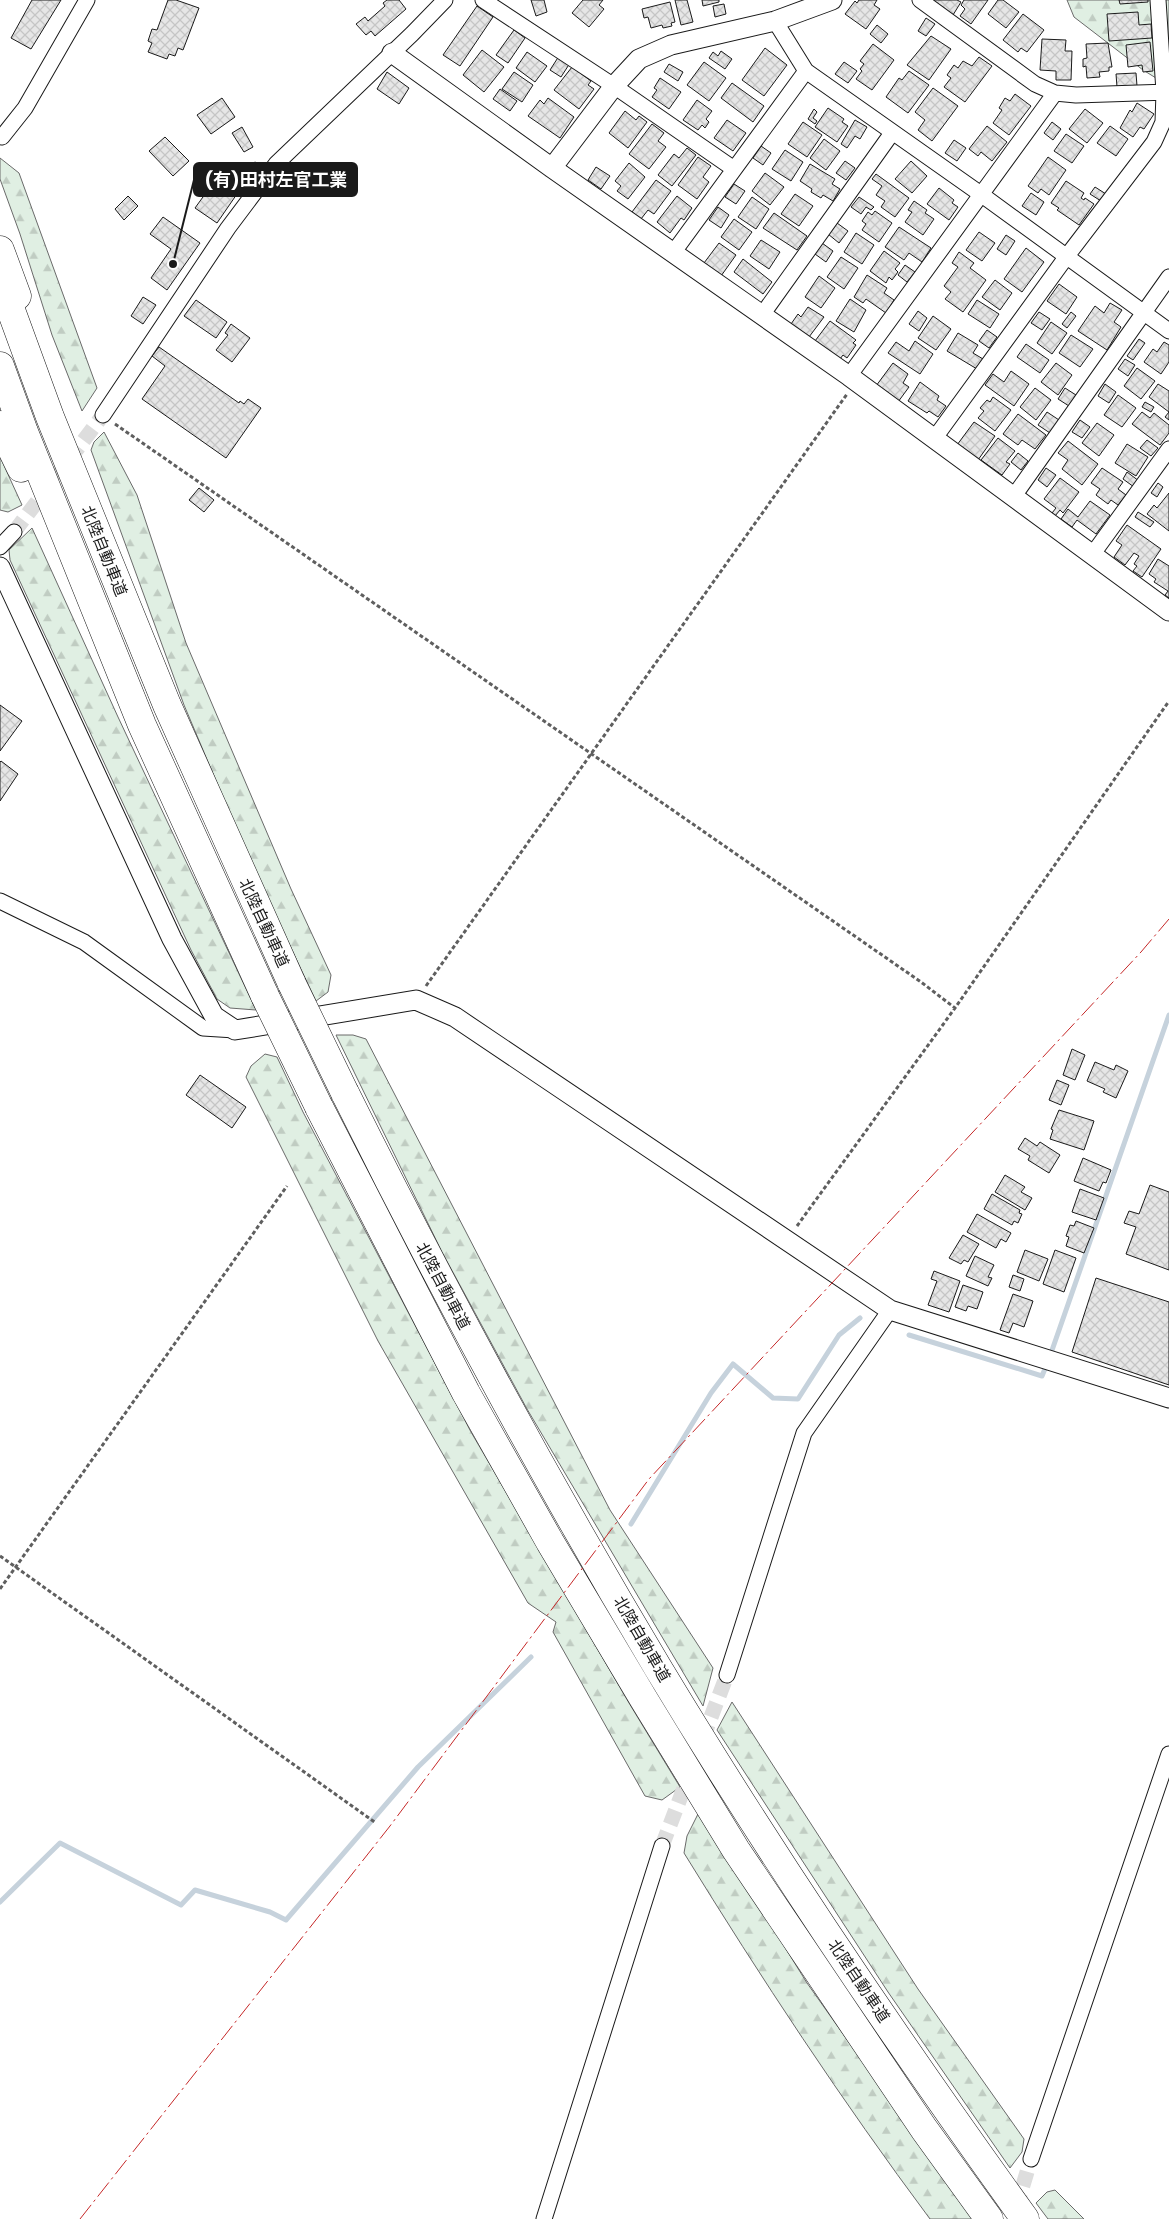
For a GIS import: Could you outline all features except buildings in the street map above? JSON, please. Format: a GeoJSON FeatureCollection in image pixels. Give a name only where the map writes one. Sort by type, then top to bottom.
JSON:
{"type":"FeatureCollection","features":[{"type":"Feature","properties":{"kind":"highway"},"geometry":{"type":"LineString","coordinates":[[0,250],[88,494],[106,557]]}},
{"type":"Feature","properties":{"kind":"highway","name":"北陸自動車道"},"geometry":{"type":"LineString","coordinates":[[0,280],[50,417],[171,714],[292,984],[416,1235],[489,1370],[658,1668],[758,1828],[852,1972],[941,2102],[1025,2219]]}},
{"type":"Feature","properties":{"kind":"highway","name":"北陸自動車道"},"geometry":{"type":"LineString","coordinates":[[0,366],[28,441],[142,725],[265,996],[319,1107],[466,1393],[550,1542],[643,1698],[758,1883],[924,2130],[989,2219]]}},
{"type":"Feature","properties":{"kind":"highway"},"geometry":{"type":"LineString","coordinates":[[0,425],[142,725]]}},
{"type":"Feature","properties":{"kind":"street"},"geometry":{"type":"LineString","coordinates":[[2,137],[25,108],[87,0]]}},
{"type":"Feature","properties":{"kind":"street"},"geometry":{"type":"LineString","coordinates":[[103,416],[228,228],[276,164],[445,0]]}},
{"type":"Feature","properties":{"kind":"street"},"geometry":{"type":"LineString","coordinates":[[483,0],[614,86],[734,170]]}},
{"type":"Feature","properties":{"kind":"street"},"geometry":{"type":"LineString","coordinates":[[552,168],[614,86],[639,59],[671,45],[775,21],[832,0]]}},
{"type":"Feature","properties":{"kind":"street"},"geometry":{"type":"LineString","coordinates":[[920,0],[1035,84],[1055,93],[1076,95],[1166,92]]}},
{"type":"Feature","properties":{"kind":"street"},"geometry":{"type":"LineString","coordinates":[[934,439],[1067,256],[1154,142],[1164,122],[1166,92],[1158,0]]}},
{"type":"Feature","properties":{"kind":"street"},"geometry":{"type":"LineString","coordinates":[[775,21],[806,71],[1067,256],[1169,332]]}},
{"type":"Feature","properties":{"kind":"street"},"geometry":{"type":"LineString","coordinates":[[392,53],[852,379],[1169,611]]}},
{"type":"Feature","properties":{"kind":"street"},"geometry":{"type":"LineString","coordinates":[[673,253],[806,71]]}},
{"type":"Feature","properties":{"kind":"street"},"geometry":{"type":"LineString","coordinates":[[852,379],[1055,93]]}},
{"type":"Feature","properties":{"kind":"street"},"geometry":{"type":"LineString","coordinates":[[762,316],[892,132]]}},
{"type":"Feature","properties":{"kind":"street"},"geometry":{"type":"LineString","coordinates":[[1014,496],[1169,278]]}},
{"type":"Feature","properties":{"kind":"street"},"geometry":{"type":"LineString","coordinates":[[1092,554],[1169,448]]}},
{"type":"Feature","properties":{"kind":"street"},"geometry":{"type":"LineString","coordinates":[[0,547],[14,532]]}},
{"type":"Feature","properties":{"kind":"street"},"geometry":{"type":"LineString","coordinates":[[0,567],[172,939],[214,1016],[235,1030]]}},
{"type":"Feature","properties":{"kind":"street"},"geometry":{"type":"LineString","coordinates":[[0,901],[84,942],[203,1028],[235,1030],[416,1000],[455,1016],[890,1310],[1169,1398]]}},
{"type":"Feature","properties":{"kind":"street"},"geometry":{"type":"LineString","coordinates":[[727,1675],[804,1433],[890,1310]]}},
{"type":"Feature","properties":{"kind":"street"},"geometry":{"type":"LineString","coordinates":[[1031,2159],[1169,1754]]}},
{"type":"Feature","properties":{"kind":"street"},"geometry":{"type":"LineString","coordinates":[[544,2219],[662,1846]]}},
{"type":"Feature","properties":{"kind":"path"},"geometry":{"type":"LineString","coordinates":[[416,1000],[592,756],[852,379]]}},
{"type":"Feature","properties":{"kind":"path"},"geometry":{"type":"LineString","coordinates":[[103,416],[955,1008]]}},
{"type":"Feature","properties":{"kind":"path"},"geometry":{"type":"LineString","coordinates":[[786,1241],[955,1008],[1169,701]]}},
{"type":"Feature","properties":{"kind":"path"},"geometry":{"type":"LineString","coordinates":[[0,1589],[287,1186]]}},
{"type":"Feature","properties":{"kind":"path"},"geometry":{"type":"LineString","coordinates":[[0,1556],[376,1823]]}},
{"type":"Feature","properties":{"kind":"green space"},"geometry":{"type":"Polygon","coordinates":[[[1067,0],[1169,0],[1169,86],[1143,70],[1074,17],[1067,0]]]}},
{"type":"Feature","properties":{"kind":"green space"},"geometry":{"type":"Polygon","coordinates":[[[0,158],[19,173],[97,388],[82,411],[52,335],[20,234],[0,179],[0,158]]]}},
{"type":"Feature","properties":{"kind":"green space"},"geometry":{"type":"Polygon","coordinates":[[[104,432],[137,495],[186,643],[291,889],[331,975],[328,992],[316,1001],[250,861],[184,705],[91,450],[94,442],[104,432]]]}},
{"type":"Feature","properties":{"kind":"green space"},"geometry":{"type":"Polygon","coordinates":[[[0,457],[22,505],[8,512],[0,510],[0,457]]]}},
{"type":"Feature","properties":{"kind":"green space"},"geometry":{"type":"Polygon","coordinates":[[[32,528],[118,717],[256,1010],[230,1008],[217,999],[191,950],[10,560],[9,550],[32,528]]]}},
{"type":"Feature","properties":{"kind":"green space"},"geometry":{"type":"Polygon","coordinates":[[[336,1035],[353,1035],[366,1039],[610,1510],[713,1668],[703,1706],[527,1409],[442,1252],[336,1035]]]}},
{"type":"Feature","properties":{"kind":"green space"},"geometry":{"type":"Polygon","coordinates":[[[265,1054],[277,1057],[303,1112],[471,1432],[680,1787],[662,1800],[645,1796],[553,1632],[556,1622],[528,1603],[378,1341],[246,1077],[251,1066],[265,1054]]]}},
{"type":"Feature","properties":{"kind":"green space"},"geometry":{"type":"Polygon","coordinates":[[[732,1702],[918,1989],[1024,2139],[1022,2152],[1010,2168],[888,1992],[717,1730],[732,1702]]]}},
{"type":"Feature","properties":{"kind":"green space"},"geometry":{"type":"Polygon","coordinates":[[[700,1810],[807,1983],[974,2219],[930,2219],[865,2130],[803,2039],[684,1853],[687,1836],[700,1810]]]}},
{"type":"Feature","properties":{"kind":"green space"},"geometry":{"type":"Polygon","coordinates":[[[1055,2190],[1084,2219],[1048,2219],[1036,2203],[1047,2192],[1055,2190]]]}},
{"type":"Feature","properties":{"kind":"waterway"},"geometry":{"type":"LineString","coordinates":[[1050,1356],[1169,1015]]}},
{"type":"Feature","properties":{"kind":"waterway"},"geometry":{"type":"LineString","coordinates":[[631,1524],[711,1393],[733,1364],[773,1398],[798,1399],[839,1335],[860,1318]]}},
{"type":"Feature","properties":{"kind":"waterway"},"geometry":{"type":"LineString","coordinates":[[909,1335],[1042,1376],[1047,1364]]}},
{"type":"Feature","properties":{"kind":"waterway"},"geometry":{"type":"LineString","coordinates":[[0,1902],[60,1843],[181,1905],[195,1890],[270,1912],[286,1920],[418,1767],[531,1657]]}},
{"type":"Feature","properties":{"kind":"tunnel"},"geometry":{"type":"LineString","coordinates":[[14,532],[103,415]]}},
{"type":"Feature","properties":{"kind":"tunnel"},"geometry":{"type":"LineString","coordinates":[[662,1846],[727,1675]]}},
{"type":"Feature","properties":{"kind":"tunnel"},"geometry":{"type":"LineString","coordinates":[[1016,2208],[1031,2159]]}},
{"type":"Feature","properties":{"kind":"power"},"geometry":{"type":"LineString","coordinates":[[80,2219],[390,1826],[649,1479],[1141,952],[1169,919]]}},
{"type":"Feature","properties":{"kind":"place","name":"(有)田村左官工業"},"geometry":{"type":"Point","coordinates":[173,264]}}]}
